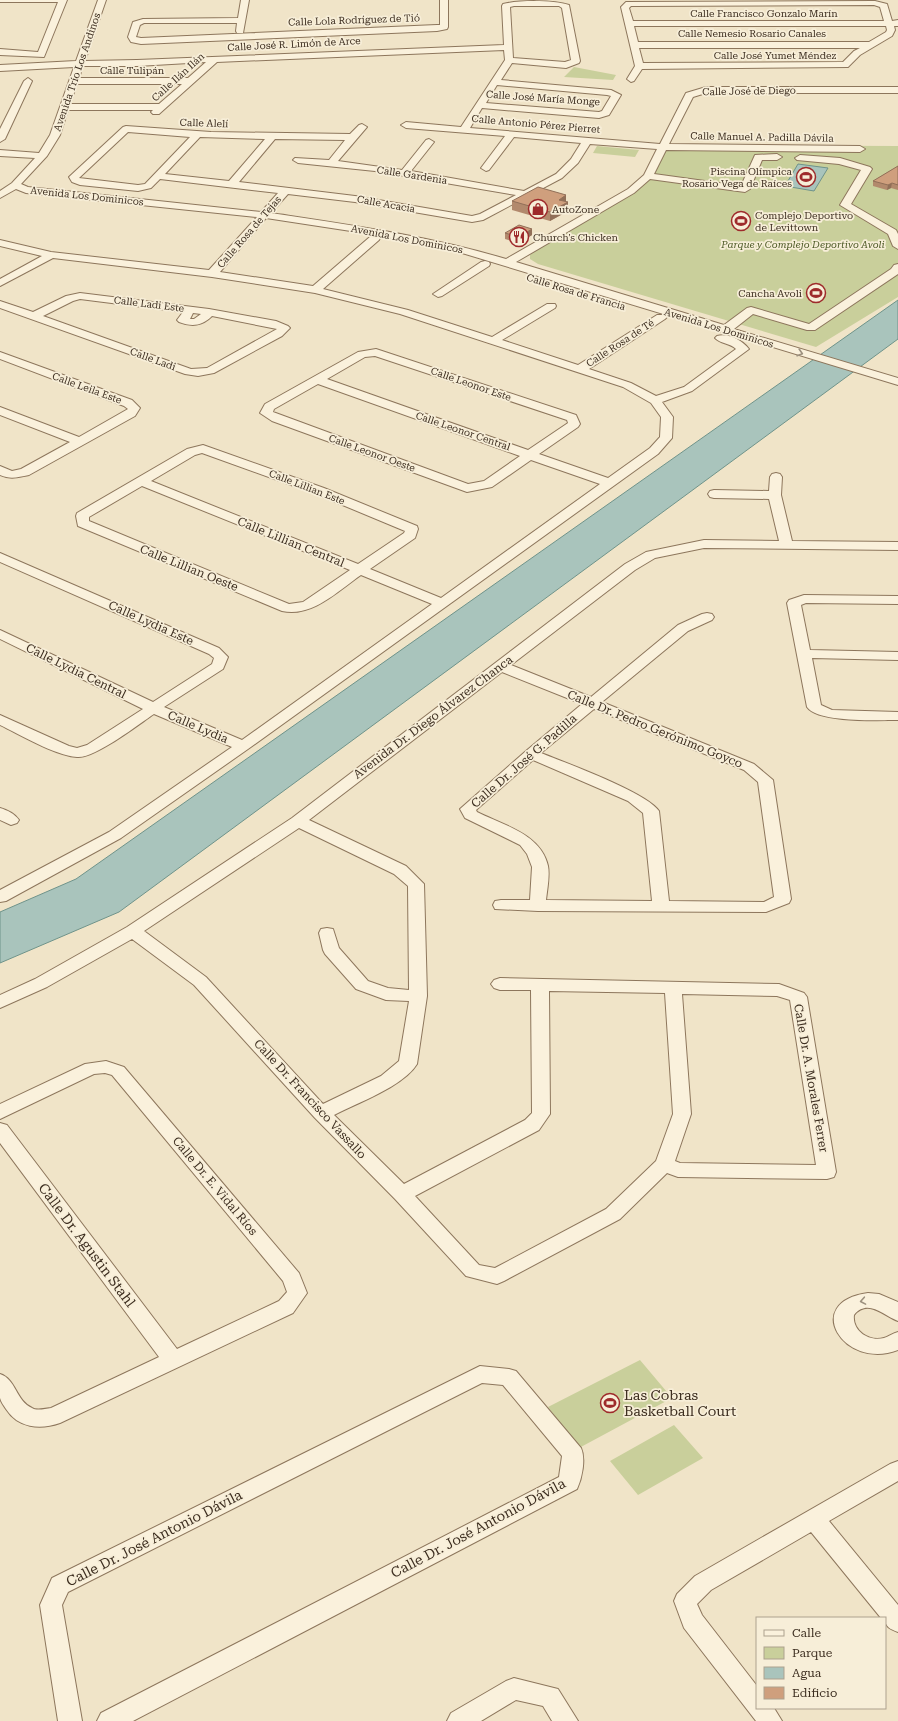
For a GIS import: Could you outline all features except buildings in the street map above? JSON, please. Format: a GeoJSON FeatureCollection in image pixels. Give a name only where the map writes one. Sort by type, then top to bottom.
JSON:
{"type":"FeatureCollection","features":[{"type":"Feature","properties":{"kind":"street"},"geometry":{"type":"LineString","coordinates":[[0,0],[62,0],[41,55],[0,52]]}},
{"type":"Feature","properties":{"kind":"street","name":"Avenida Trío Los Andinos"},"geometry":{"type":"LineString","coordinates":[[0,195],[15,185],[42,156],[55,135],[102,0]]}},
{"type":"Feature","properties":{"kind":"street"},"geometry":{"type":"LineString","coordinates":[[239,36],[245,0]]}},
{"type":"Feature","properties":{"kind":"street","name":"Calle Lola Rodríguez de Tió"},"geometry":{"type":"LineString","coordinates":[[241,20],[143,21],[136,24],[132,37],[134,40],[141,41],[239,36],[316,29],[382,30],[444,26],[444,0]]}},
{"type":"Feature","properties":{"kind":"street"},"geometry":{"type":"LineString","coordinates":[[631,79],[639,66],[625,7],[629,4],[875,3],[884,6],[894,23]]}},
{"type":"Feature","properties":{"kind":"street"},"geometry":{"type":"LineString","coordinates":[[464,129],[509,60],[506,6],[514,4],[560,4],[566,7],[576,61],[566,65],[509,60]]}},
{"type":"Feature","properties":{"kind":"street"},"geometry":{"type":"LineString","coordinates":[[378,21],[382,30]]}},
{"type":"Feature","properties":{"kind":"street","name":"Calle Francisco Gonzalo Marín"},"geometry":{"type":"LineString","coordinates":[[629,24],[894,23]]}},
{"type":"Feature","properties":{"kind":"street","name":"Calle José Yumet Méndez"},"geometry":{"type":"LineString","coordinates":[[639,66],[845,65],[858,54],[889,34],[894,23]]}},
{"type":"Feature","properties":{"kind":"street","name":"Calle Nemesio Rosario Canales"},"geometry":{"type":"LineString","coordinates":[[633,45],[871,45]]}},
{"type":"Feature","properties":{"kind":"street","name":"Calle José R. Limón de Arce"},"geometry":{"type":"LineString","coordinates":[[0,68],[509,47]]}},
{"type":"Feature","properties":{"kind":"street","name":"Calle Ilán Ilán"},"geometry":{"type":"LineString","coordinates":[[65,107],[158,110],[215,59]]}},
{"type":"Feature","properties":{"kind":"street"},"geometry":{"type":"LineString","coordinates":[[0,139],[28,80]]}},
{"type":"Feature","properties":{"kind":"street","name":"Calle Tulipán"},"geometry":{"type":"LineString","coordinates":[[74,81],[190,80]]}},
{"type":"Feature","properties":{"kind":"street","name":"Calle José María Monge"},"geometry":{"type":"LineString","coordinates":[[480,105],[599,115],[606,113],[616,95],[608,92],[495,82]]}},
{"type":"Feature","properties":{"kind":"street","name":"Calle José de Diego"},"geometry":{"type":"LineString","coordinates":[[512,260],[631,191],[648,176],[689,95],[706,90],[898,90]]}},
{"type":"Feature","properties":{"kind":"street","name":"Calle Antonio Pérez Pierret"},"geometry":{"type":"LineString","coordinates":[[406,125],[663,147]]}},
{"type":"Feature","properties":{"kind":"street"},"geometry":{"type":"LineString","coordinates":[[332,163],[352,137],[362,127]]}},
{"type":"Feature","properties":{"kind":"street","name":"Calle Alelí"},"geometry":{"type":"LineString","coordinates":[[158,176],[148,186],[138,188],[80,182],[75,180],[74,177],[126,129],[162,133],[352,137]]}},
{"type":"Feature","properties":{"kind":"street"},"geometry":{"type":"LineString","coordinates":[[158,176],[198,134]]}},
{"type":"Feature","properties":{"kind":"street"},"geometry":{"type":"LineString","coordinates":[[486,168],[512,134]]}},
{"type":"Feature","properties":{"kind":"street"},"geometry":{"type":"LineString","coordinates":[[232,184],[273,136]]}},
{"type":"Feature","properties":{"kind":"street","name":"Calle Acacia"},"geometry":{"type":"LineString","coordinates":[[158,176],[355,199],[472,219],[483,217],[559,176],[575,162],[587,140]]}},
{"type":"Feature","properties":{"kind":"street"},"geometry":{"type":"LineString","coordinates":[[405,173],[429,142]]}},
{"type":"Feature","properties":{"kind":"street","name":"Calle Manuel A. Padilla Dávila"},"geometry":{"type":"LineString","coordinates":[[663,147],[860,149]]}},
{"type":"Feature","properties":{"kind":"street"},"geometry":{"type":"LineString","coordinates":[[0,153],[42,156]]}},
{"type":"Feature","properties":{"kind":"street"},"geometry":{"type":"LineString","coordinates":[[648,176],[745,189],[758,157],[840,161],[867,169],[845,205],[892,232],[898,246]]}},
{"type":"Feature","properties":{"kind":"street","name":"Calle Gardenia"},"geometry":{"type":"LineString","coordinates":[[298,160],[405,173],[526,194]]}},
{"type":"Feature","properties":{"kind":"street","name":"Avenida Los Dominicos"},"geometry":{"type":"LineString","coordinates":[[15,185],[31,183],[267,212],[341,219],[418,233],[894,376]]}},
{"type":"Feature","properties":{"kind":"street","name":"Calle Rosa de Tejas"},"geometry":{"type":"LineString","coordinates":[[212,274],[286,190]]}},
{"type":"Feature","properties":{"kind":"street","name":"Calle Rosa de Francia"},"geometry":{"type":"LineString","coordinates":[[304,226],[375,238],[485,264],[661,317],[737,344],[743,349],[688,389],[655,400]]}},
{"type":"Feature","properties":{"kind":"street"},"geometry":{"type":"LineString","coordinates":[[315,290],[375,238]]}},
{"type":"Feature","properties":{"kind":"street"},"geometry":{"type":"LineString","coordinates":[[0,243],[51,255],[212,274],[315,290],[404,312],[627,385],[655,400],[667,417],[666,438],[654,451],[610,483],[243,746],[115,835],[0,896]]}},
{"type":"Feature","properties":{"kind":"street"},"geometry":{"type":"LineString","coordinates":[[0,283],[51,255]]}},
{"type":"Feature","properties":{"kind":"street"},"geometry":{"type":"LineString","coordinates":[[438,294],[485,264]]}},
{"type":"Feature","properties":{"kind":"street"},"geometry":{"type":"LineString","coordinates":[[729,327],[751,310],[811,328],[837,308],[863,294],[895,271],[898,267]]}},
{"type":"Feature","properties":{"kind":"street","name":"Calle Ladi Este"},"geometry":{"type":"LineString","coordinates":[[34,316],[70,298],[80,296],[190,309],[183,320],[190,323],[202,321],[209,312],[267,322]]}},
{"type":"Feature","properties":{"kind":"street","name":"Calle Ladi"},"geometry":{"type":"LineString","coordinates":[[0,304],[189,372],[198,373],[210,371],[278,334],[284,328],[267,322]]}},
{"type":"Feature","properties":{"kind":"street"},"geometry":{"type":"LineString","coordinates":[[493,341],[550,306]]}},
{"type":"Feature","properties":{"kind":"street","name":"Calle Rosa de Té"},"geometry":{"type":"LineString","coordinates":[[579,370],[661,317]]}},
{"type":"Feature","properties":{"kind":"street","name":"Calle Leonor Este"},"geometry":{"type":"LineString","coordinates":[[316,379],[362,354],[376,352],[572,418],[574,424],[530,455]]}},
{"type":"Feature","properties":{"kind":"street","name":"Calle Leila Este"},"geometry":{"type":"LineString","coordinates":[[0,355],[128,403],[134,408],[131,413],[80,442]]}},
{"type":"Feature","properties":{"kind":"street","name":"Calle Leonor Oeste"},"geometry":{"type":"LineString","coordinates":[[316,379],[269,407],[266,413],[467,488],[488,484],[530,455]]}},
{"type":"Feature","properties":{"kind":"street","name":"Calle Leonor Central"},"geometry":{"type":"LineString","coordinates":[[316,379],[610,483]]}},
{"type":"Feature","properties":{"kind":"street"},"geometry":{"type":"LineString","coordinates":[[0,411],[80,442]]}},
{"type":"Feature","properties":{"kind":"street"},"geometry":{"type":"LineString","coordinates":[[0,470],[11,474],[25,472],[80,442]]}},
{"type":"Feature","properties":{"kind":"street","name":"Calle Lillian Este"},"geometry":{"type":"LineString","coordinates":[[140,481],[191,452],[203,449],[320,491],[412,529],[410,536],[360,570]]}},
{"type":"Feature","properties":{"kind":"street"},"geometry":{"type":"LineString","coordinates":[[776,477],[775,495],[786,544]]}},
{"type":"Feature","properties":{"kind":"street","name":"Calle Lillian Oeste"},"geometry":{"type":"LineString","coordinates":[[140,481],[82,516],[83,523],[287,608],[307,606],[360,570]]}},
{"type":"Feature","properties":{"kind":"street","name":"Calle Lillian Central"},"geometry":{"type":"LineString","coordinates":[[140,481],[442,603]]}},
{"type":"Feature","properties":{"kind":"street"},"geometry":{"type":"LineString","coordinates":[[714,494],[775,495]]}},
{"type":"Feature","properties":{"kind":"street","name":"Avenida Dr. Diego Álvarez Chanca"},"geometry":{"type":"LineString","coordinates":[[0,1002],[41,983],[133,931],[298,821],[630,566],[651,555],[704,544],[898,546]]}},
{"type":"Feature","properties":{"kind":"street","name":"Calle Lydia Este"},"geometry":{"type":"LineString","coordinates":[[0,558],[214,651],[221,658],[218,666],[153,708]]}},
{"type":"Feature","properties":{"kind":"street"},"geometry":{"type":"LineString","coordinates":[[898,600],[804,599],[794,603],[814,707],[829,714],[898,716]]}},
{"type":"Feature","properties":{"kind":"street","name":"Calle Dr. José G. Padilla"},"geometry":{"type":"LineString","coordinates":[[538,906],[540,867],[535,853],[526,842],[471,815],[468,809],[531,754],[683,628],[707,617]]}},
{"type":"Feature","properties":{"kind":"street","name":"Calle Lydia Central"},"geometry":{"type":"LineString","coordinates":[[0,634],[153,708]]}},
{"type":"Feature","properties":{"kind":"street"},"geometry":{"type":"LineString","coordinates":[[804,654],[898,656]]}},
{"type":"Feature","properties":{"kind":"street","name":"Calle Dr. Pedro Gerónimo Goyco"},"geometry":{"type":"LineString","coordinates":[[501,666],[749,767],[765,780],[783,899],[766,907],[661,905],[501,905]]}},
{"type":"Feature","properties":{"kind":"street"},"geometry":{"type":"LineString","coordinates":[[0,719],[64,750],[78,753],[92,748],[153,708]]}},
{"type":"Feature","properties":{"kind":"street","name":"Calle Lydia"},"geometry":{"type":"LineString","coordinates":[[153,708],[243,746]]}},
{"type":"Feature","properties":{"kind":"street"},"geometry":{"type":"LineString","coordinates":[[531,754],[633,798],[651,811],[661,905]]}},
{"type":"Feature","properties":{"kind":"street"},"geometry":{"type":"LineString","coordinates":[[298,821],[400,870],[416,884],[418,996],[408,1064],[387,1081],[321,1113]]}},
{"type":"Feature","properties":{"kind":"street","name":"Calle Dr. Francisco Vassallo"},"geometry":{"type":"LineString","coordinates":[[133,931],[200,981],[321,1113],[402,1194],[473,1271],[497,1276],[612,1214],[664,1164]]}},
{"type":"Feature","properties":{"kind":"street"},"geometry":{"type":"LineString","coordinates":[[327,933],[331,950],[362,985],[386,994],[418,996]]}},
{"type":"Feature","properties":{"kind":"street","name":"Calle Dr. A. Morales Ferrer"},"geometry":{"type":"LineString","coordinates":[[500,984],[779,990],[798,997],[827,1172],[678,1170],[664,1164]]}},
{"type":"Feature","properties":{"kind":"street"},"geometry":{"type":"LineString","coordinates":[[402,1194],[532,1125],[541,1114],[540,986]]}},
{"type":"Feature","properties":{"kind":"street"},"geometry":{"type":"LineString","coordinates":[[664,1164],[682,1114],[672,988]]}},
{"type":"Feature","properties":{"kind":"street","name":"Calle Dr. E. Vidal Ríos"},"geometry":{"type":"LineString","coordinates":[[0,1112],[91,1068],[106,1067],[118,1071],[292,1278],[297,1293],[286,1307],[173,1360]]}},
{"type":"Feature","properties":{"kind":"street","name":"Calle Dr. Agustin Stahl"},"geometry":{"type":"LineString","coordinates":[[0,1130],[173,1360]]}},
{"type":"Feature","properties":{"kind":"street"},"geometry":{"type":"LineString","coordinates":[[896,1342],[885,1347],[875,1348],[865,1345],[856,1341],[849,1334],[844,1327],[843,1319],[845,1312],[851,1306],[858,1302],[867,1300],[886,1304],[897,1311]]}},
{"type":"Feature","properties":{"kind":"street"},"geometry":{"type":"LineString","coordinates":[[0,1382],[18,1409],[29,1418],[53,1417],[173,1360]]}},
{"type":"Feature","properties":{"kind":"street","name":"Calle Dr. José Antonio Dávila"},"geometry":{"type":"LineString","coordinates":[[70,1721],[51,1605],[60,1585],[480,1374],[509,1377],[573,1454],[569,1482],[109,1721]]}},
{"type":"Feature","properties":{"kind":"street"},"geometry":{"type":"LineString","coordinates":[[756,1704],[692,1621],[685,1601],[703,1583],[815,1520],[898,1470]]}},
{"type":"Feature","properties":{"kind":"street"},"geometry":{"type":"LineString","coordinates":[[815,1520],[898,1622]]}},
{"type":"Feature","properties":{"kind":"street"},"geometry":{"type":"LineString","coordinates":[[459,1721],[514,1689],[550,1697],[566,1721]]}},
{"type":"Feature","properties":{"kind":"street"},"geometry":{"type":"LineString","coordinates":[[761,1709],[770,1721]]}},
{"type":"Feature","properties":{"kind":"green space"},"geometry":{"type":"Polygon","coordinates":[[[574,67],[616,75],[613,80],[564,77],[574,67]]]}},
{"type":"Feature","properties":{"kind":"green space","name":"Complejo Deportivo de Levittown"},"geometry":{"type":"Polygon","coordinates":[[[678,145],[898,146],[898,297],[816,347],[538,264],[530,259],[530,255],[536,250],[633,192],[665,150],[678,145]]]}},
{"type":"Feature","properties":{"kind":"green space"},"geometry":{"type":"Polygon","coordinates":[[[597,146],[639,150],[635,157],[593,153],[597,146]]]}},
{"type":"Feature","properties":{"kind":"green space","name":"Las Cobras Basketball Court"},"geometry":{"type":"Polygon","coordinates":[[[640,1360],[672,1398],[579,1448],[548,1407],[640,1360]]]}},
{"type":"Feature","properties":{"kind":"green space"},"geometry":{"type":"Polygon","coordinates":[[[674,1425],[703,1458],[638,1495],[610,1461],[674,1425]]]}},
{"type":"Feature","properties":{"kind":"water","name":"Piscina Olímpica Rosario Vega de Raíces"},"geometry":{"type":"Polygon","coordinates":[[[798,164],[828,168],[814,191],[785,186],[798,164]]]}},
{"type":"Feature","properties":{"kind":"water"},"geometry":{"type":"Polygon","coordinates":[[[898,300],[898,339],[119,912],[0,963],[0,912],[76,879],[898,300]]]}},
{"type":"Feature","properties":{"kind":"place","name":"Piscina Olímpica Rosario Vega de Raíces"},"geometry":{"type":"Point","coordinates":[806,177]}},
{"type":"Feature","properties":{"kind":"place","name":"AutoZone"},"geometry":{"type":"Point","coordinates":[538,209]}},
{"type":"Feature","properties":{"kind":"place","name":"Complejo Deportivo de Levittown"},"geometry":{"type":"Point","coordinates":[741,221]}},
{"type":"Feature","properties":{"kind":"place","name":"Church's Chicken"},"geometry":{"type":"Point","coordinates":[519,237]}},
{"type":"Feature","properties":{"kind":"place","name":"Cancha Avoli"},"geometry":{"type":"Point","coordinates":[816,293]}},
{"type":"Feature","properties":{"kind":"place","name":"Las Cobras Basketball Court"},"geometry":{"type":"Point","coordinates":[610,1403]}},
{"type":"Feature","properties":{"kind":"park label","name":"Parque y Complejo Deportivo Avoli"},"geometry":{"type":"Point","coordinates":[803,244]}}]}
